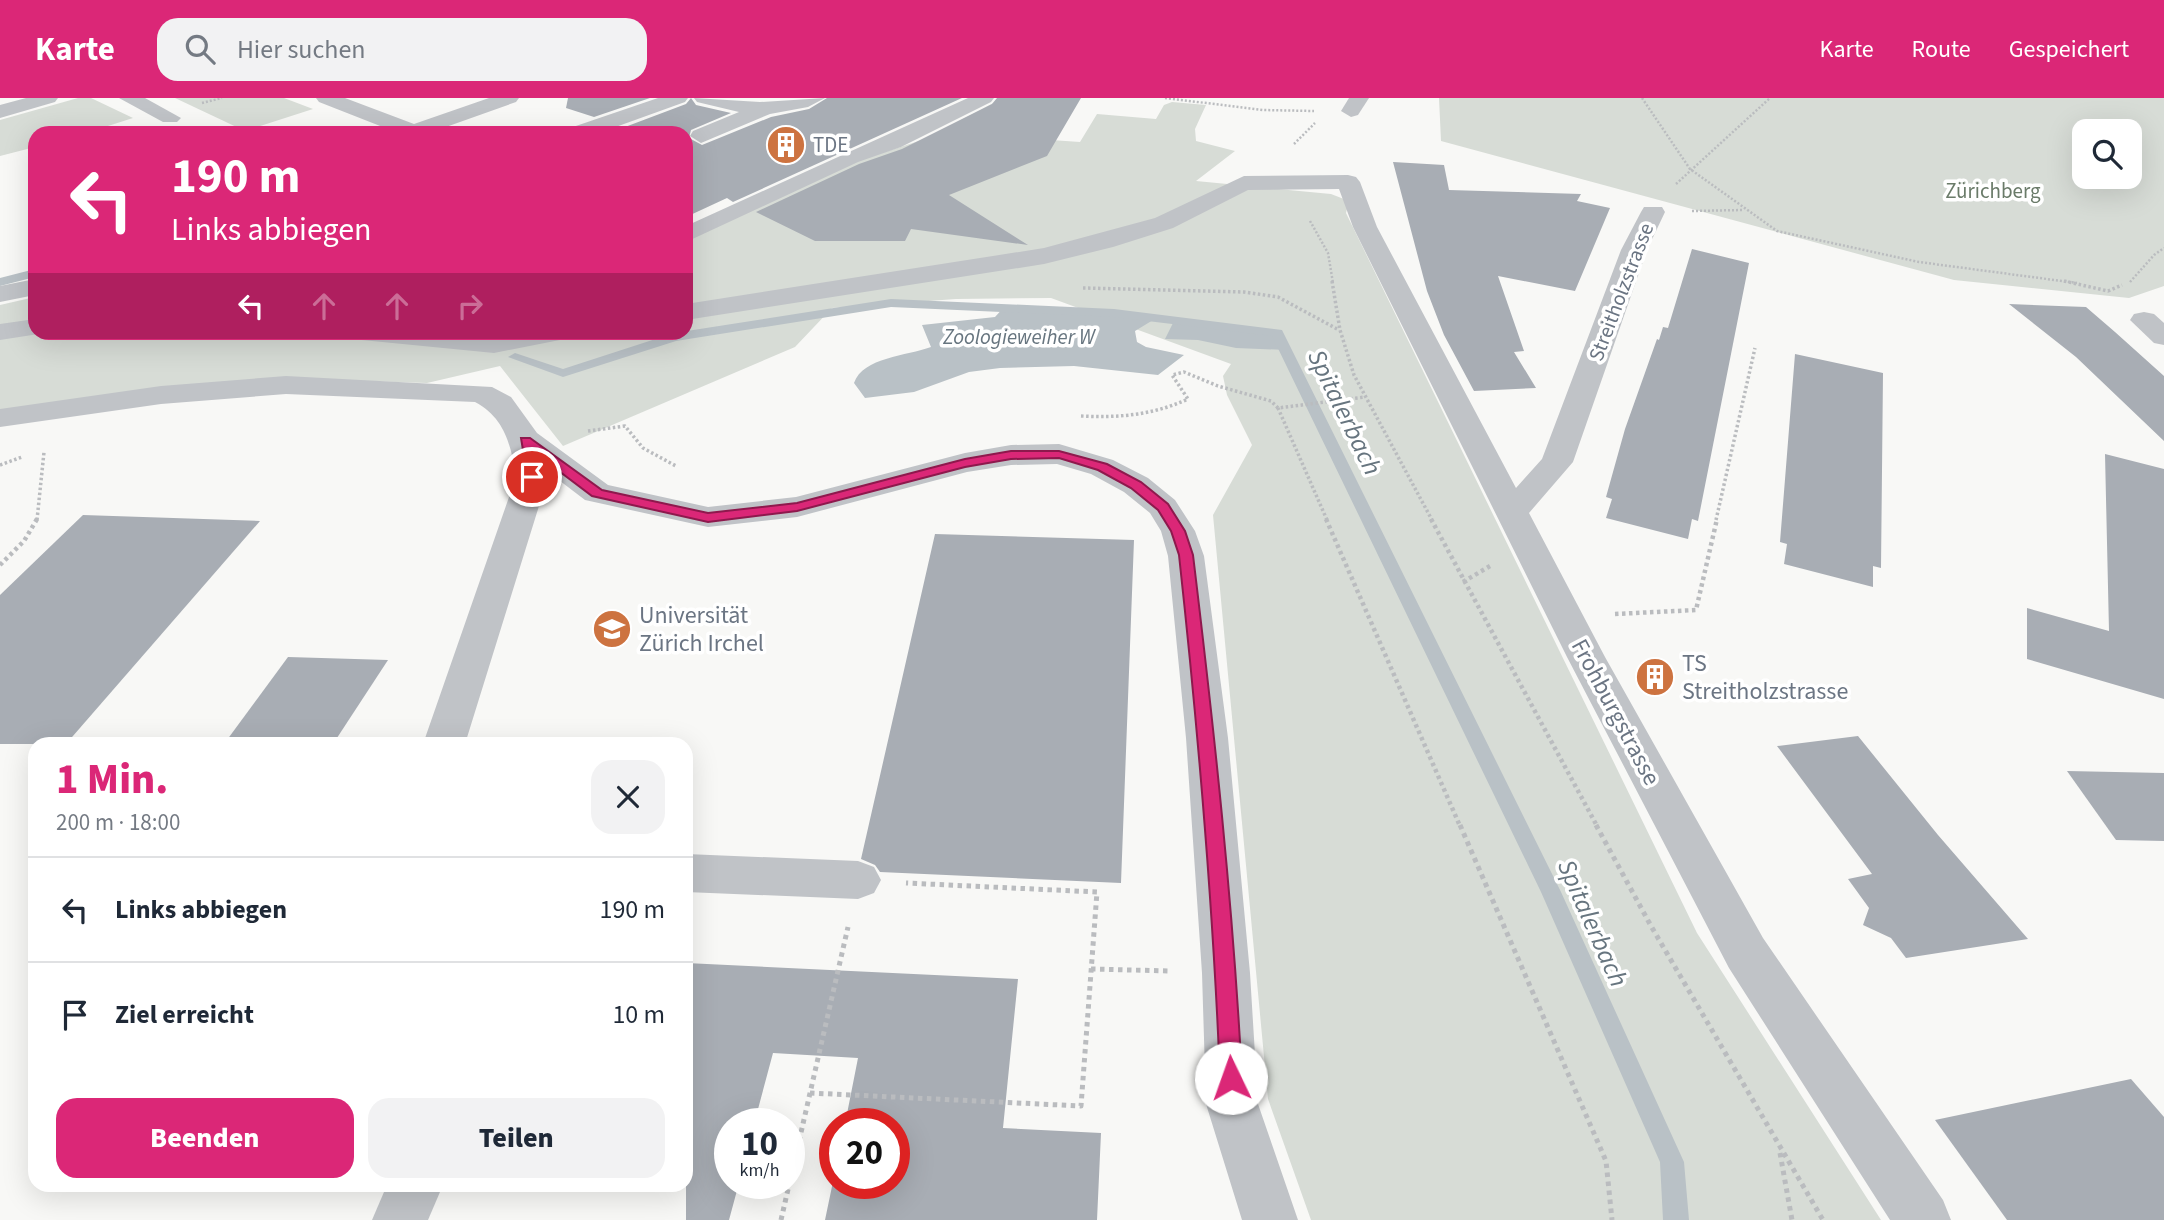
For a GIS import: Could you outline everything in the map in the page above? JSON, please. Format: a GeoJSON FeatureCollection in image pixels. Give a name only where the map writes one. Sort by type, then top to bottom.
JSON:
{"type":"FeatureCollection","features":[{"type":"Feature","properties":{"kind":"street"},"geometry":{"type":"LineString","coordinates":[[0,112],[48,98]]}},
{"type":"Feature","properties":{"kind":"street"},"geometry":{"type":"LineString","coordinates":[[129,98],[170,118]]}},
{"type":"Feature","properties":{"kind":"street"},"geometry":{"type":"LineString","coordinates":[[326,98],[400,126]]}},
{"type":"Feature","properties":{"kind":"street"},"geometry":{"type":"LineString","coordinates":[[432,126],[509,98]]}},
{"type":"Feature","properties":{"kind":"street"},"geometry":{"type":"LineString","coordinates":[[598,126],[678,98]]}},
{"type":"Feature","properties":{"kind":"street"},"geometry":{"type":"LineString","coordinates":[[704,98],[741,108],[762,110]]}},
{"type":"Feature","properties":{"kind":"street"},"geometry":{"type":"LineString","coordinates":[[701,136],[762,110],[815,98]]}},
{"type":"Feature","properties":{"kind":"street"},"geometry":{"type":"LineString","coordinates":[[693,232],[850,157],[893,142],[984,98]]}},
{"type":"Feature","properties":{"kind":"street","name":"Frohburgstrasse"},"geometry":{"type":"LineString","coordinates":[[1244,183],[1348,182],[1365,227],[1565,617],[1746,953],[1923,1220]]}},
{"type":"Feature","properties":{"kind":"street"},"geometry":{"type":"LineString","coordinates":[[693,311],[1044,256],[1104,242],[1164,223],[1244,183]]}},
{"type":"Feature","properties":{"kind":"street","name":"Streitholzstrasse"},"geometry":{"type":"LineString","coordinates":[[1512,512],[1557,462],[1634,250],[1653,212]]}},
{"type":"Feature","properties":{"kind":"street"},"geometry":{"type":"LineString","coordinates":[[0,294],[28,288]]}},
{"type":"Feature","properties":{"kind":"street"},"geometry":{"type":"LineString","coordinates":[[0,332],[28,328]]}},
{"type":"Feature","properties":{"kind":"street"},"geometry":{"type":"LineString","coordinates":[[451,340],[477,368],[481,393]]}},
{"type":"Feature","properties":{"kind":"street"},"geometry":{"type":"LineString","coordinates":[[468,340],[495,344],[517,340]]}},
{"type":"Feature","properties":{"kind":"street"},"geometry":{"type":"LineString","coordinates":[[0,418],[161,395],[286,385],[481,393],[500,403],[526,440],[597,493],[708,517],[797,507],[965,463],[1011,455],[1059,454],[1102,467],[1136,485],[1163,507],[1178,531],[1186,555],[1207,738],[1226,973],[1232,1104],[1270,1220]]}},
{"type":"Feature","properties":{"kind":"street"},"geometry":{"type":"LineString","coordinates":[[446,737],[532,477],[526,440]]}},
{"type":"Feature","properties":{"kind":"street"},"geometry":{"type":"LineString","coordinates":[[693,873],[858,880]]}},
{"type":"Feature","properties":{"kind":"street"},"geometry":{"type":"LineString","coordinates":[[400,1220],[412,1192]]}},
{"type":"Feature","properties":{"kind":"path"},"geometry":{"type":"LineString","coordinates":[[1165,98],[1263,110],[1355,104]]}},
{"type":"Feature","properties":{"kind":"path"},"geometry":{"type":"LineString","coordinates":[[1642,98],[1690,170],[1777,231],[1804,240],[1919,262],[2084,284],[2108,291],[2135,279],[2153,254],[2164,248]]}},
{"type":"Feature","properties":{"kind":"path","name":"Streitholzstrasse"},"geometry":{"type":"LineString","coordinates":[[1653,212],[1690,170],[1770,98]]}},
{"type":"Feature","properties":{"kind":"path"},"geometry":{"type":"LineString","coordinates":[[1244,183],[1287,200],[1309,218],[1328,253],[1340,330],[1354,375],[1638,902],[1779,1149],[1823,1220]]}},
{"type":"Feature","properties":{"kind":"path"},"geometry":{"type":"LineString","coordinates":[[1653,212],[1745,210]]}},
{"type":"Feature","properties":{"kind":"path"},"geometry":{"type":"LineString","coordinates":[[1074,288],[1244,292],[1278,297],[1340,330]]}},
{"type":"Feature","properties":{"kind":"path"},"geometry":{"type":"LineString","coordinates":[[1565,617],[1696,610],[1755,348]]}},
{"type":"Feature","properties":{"kind":"path"},"geometry":{"type":"LineString","coordinates":[[1366,397],[1278,408],[1606,1161],[1612,1220]]}},
{"type":"Feature","properties":{"kind":"path"},"geometry":{"type":"LineString","coordinates":[[0,565],[18,549],[39,516],[38,468],[46,447]]}},
{"type":"Feature","properties":{"kind":"path"},"geometry":{"type":"LineString","coordinates":[[781,1220],[858,880],[1097,892],[1081,1106],[810,1093]]}},
{"type":"Feature","properties":{"kind":"path"},"geometry":{"type":"LineString","coordinates":[[1091,969],[1226,973]]}},
{"type":"Feature","properties":{"kind":"path"},"geometry":{"type":"LineString","coordinates":[[1779,1149],[1792,1220]]}},
{"type":"Feature","properties":{"kind":"green space"},"geometry":{"type":"Polygon","coordinates":[[[78,98],[91,98],[133,118],[108,126],[28,126],[28,149],[0,156],[0,120],[78,98]]]}},
{"type":"Feature","properties":{"kind":"green space"},"geometry":{"type":"Polygon","coordinates":[[[175,98],[284,98],[313,109],[260,126],[234,126],[175,98]]]}},
{"type":"Feature","properties":{"kind":"green space"},"geometry":{"type":"Polygon","coordinates":[[[1003,98],[1022,138],[1080,142],[1097,114],[1156,119],[1164,105],[1172,102],[1206,105],[1195,129],[1196,141],[1235,151],[1196,181],[1331,194],[1349,201],[1346,213],[1697,933],[1881,1220],[1311,1220],[1268,1099],[1213,515],[1252,445],[1227,395],[1223,376],[1231,364],[1051,298],[956,299],[832,308],[795,347],[563,446],[500,366],[427,383],[303,379],[0,411],[0,305],[28,299],[28,340],[693,340],[693,237],[857,161],[925,139],[1003,98]]]}},
{"type":"Feature","properties":{"kind":"green space","name":"Zürichberg"},"geometry":{"type":"Polygon","coordinates":[[[1439,98],[2164,98],[2164,286],[2129,298],[1954,280],[1441,141],[1439,98]]]}},
{"type":"Feature","properties":{"kind":"water","name":"Zoologieweiher W"},"geometry":{"type":"Polygon","coordinates":[[[1006,305],[1158,317],[1135,331],[1137,342],[1146,347],[1184,355],[1158,375],[1074,366],[1000,368],[969,372],[914,392],[865,398],[854,383],[859,374],[876,363],[931,347],[922,325],[995,317],[1006,305]]]}},
{"type":"Feature","properties":{"kind":"water"},"geometry":{"type":"Polygon","coordinates":[[[1174,321],[1277,333],[1287,350],[1236,348],[1198,340],[1165,339],[1174,321]]]}},
{"type":"Feature","properties":{"kind":"building"},"geometry":{"type":"Polygon","coordinates":[[[568,98],[650,98],[594,117],[566,108],[568,98]]]}},
{"type":"Feature","properties":{"kind":"building"},"geometry":{"type":"Polygon","coordinates":[[[691,98],[696,105],[731,113],[693,129],[693,126],[628,126],[686,104],[691,98]]]}},
{"type":"Feature","properties":{"kind":"building"},"geometry":{"type":"Polygon","coordinates":[[[827,98],[962,98],[733,202],[727,198],[693,214],[693,140],[702,145],[771,117],[809,109],[827,98]]]}},
{"type":"Feature","properties":{"kind":"building"},"geometry":{"type":"Polygon","coordinates":[[[997,98],[1081,98],[1047,156],[949,195],[1028,245],[911,229],[905,241],[815,241],[756,212],[859,164],[902,149],[992,104],[997,98]]]}},
{"type":"Feature","properties":{"kind":"building"},"geometry":{"type":"Polygon","coordinates":[[[1393,162],[1444,165],[1449,190],[1581,194],[1577,201],[1610,208],[1575,291],[1498,276],[1524,351],[1514,352],[1536,388],[1474,391],[1444,335],[1427,291],[1393,162]]]}},
{"type":"Feature","properties":{"kind":"building"},"geometry":{"type":"Polygon","coordinates":[[[1692,249],[1749,263],[1698,521],[1692,519],[1688,539],[1606,518],[1612,499],[1606,497],[1625,429],[1657,339],[1659,340],[1663,327],[1668,328],[1692,249]]]}},
{"type":"Feature","properties":{"kind":"building"},"geometry":{"type":"Polygon","coordinates":[[[2009,304],[2086,307],[2115,332],[2164,376],[2164,441],[2076,357],[2009,304]]]}},
{"type":"Feature","properties":{"kind":"building"},"geometry":{"type":"Polygon","coordinates":[[[1795,354],[1883,373],[1881,568],[1873,566],[1873,587],[1784,564],[1787,544],[1780,542],[1795,354]]]}},
{"type":"Feature","properties":{"kind":"building"},"geometry":{"type":"Polygon","coordinates":[[[2105,454],[2164,469],[2164,699],[2027,659],[2027,608],[2109,631],[2105,454]]]}},
{"type":"Feature","properties":{"kind":"building"},"geometry":{"type":"Polygon","coordinates":[[[83,515],[260,521],[72,737],[28,737],[28,744],[0,744],[0,595],[83,515]]]}},
{"type":"Feature","properties":{"kind":"building"},"geometry":{"type":"Polygon","coordinates":[[[935,534],[1134,540],[1121,883],[880,872],[875,865],[861,859],[935,534]]]}},
{"type":"Feature","properties":{"kind":"building"},"geometry":{"type":"Polygon","coordinates":[[[288,657],[388,660],[338,737],[229,737],[288,657]]]}},
{"type":"Feature","properties":{"kind":"building"},"geometry":{"type":"Polygon","coordinates":[[[1858,736],[1938,835],[2028,939],[1906,958],[1891,938],[1863,925],[1869,908],[1848,879],[1872,874],[1777,746],[1858,736]]]}},
{"type":"Feature","properties":{"kind":"building"},"geometry":{"type":"Polygon","coordinates":[[[2067,771],[2164,773],[2164,841],[2116,840],[2067,771]]]}},
{"type":"Feature","properties":{"kind":"building"},"geometry":{"type":"Polygon","coordinates":[[[693,963],[1018,979],[1003,1128],[1101,1133],[1097,1220],[825,1220],[829,1199],[910,1199],[910,1108],[848,1108],[858,1058],[773,1053],[758,1108],[714,1108],[714,1199],[735,1199],[729,1220],[686,1220],[686,1192],[693,1192],[693,963]]]}},
{"type":"Feature","properties":{"kind":"building"},"geometry":{"type":"Polygon","coordinates":[[[2131,1079],[2164,1117],[2164,1220],[2007,1220],[1935,1120],[2131,1079]]]}},
{"type":"Feature","properties":{"kind":"waterway","name":"Spitalerbach"},"geometry":{"type":"LineString","coordinates":[[0,282],[28,275]]}},
{"type":"Feature","properties":{"kind":"waterway","name":"Spitalerbach"},"geometry":{"type":"LineString","coordinates":[[693,334],[891,303],[1114,313],[1277,333],[1551,892],[1672,1162],[1676,1220]]}},
{"type":"Feature","properties":{"kind":"waterway","name":"Spitalerbach"},"geometry":{"type":"LineString","coordinates":[[515,357],[563,373],[665,340]]}},
{"type":"Feature","properties":{"kind":"place","name":"TDE"},"geometry":{"type":"Point","coordinates":[786,145]}},
{"type":"Feature","properties":{"kind":"place","name":"Universität Zürich Irchel"},"geometry":{"type":"Point","coordinates":[612,629]}},
{"type":"Feature","properties":{"kind":"place","name":"TS Streitholzstrasse"},"geometry":{"type":"Point","coordinates":[1655,677]}},
{"type":"Feature","properties":{"kind":"route"},"geometry":{"type":"LineString","coordinates":[[532,477],[526,440],[597,493],[708,517],[797,507],[907,481],[965,463],[1011,455],[1059,454],[1102,467],[1136,485],[1163,507],[1178,531],[1186,555],[1207,738],[1226,973],[1231,1078]]}}]}
